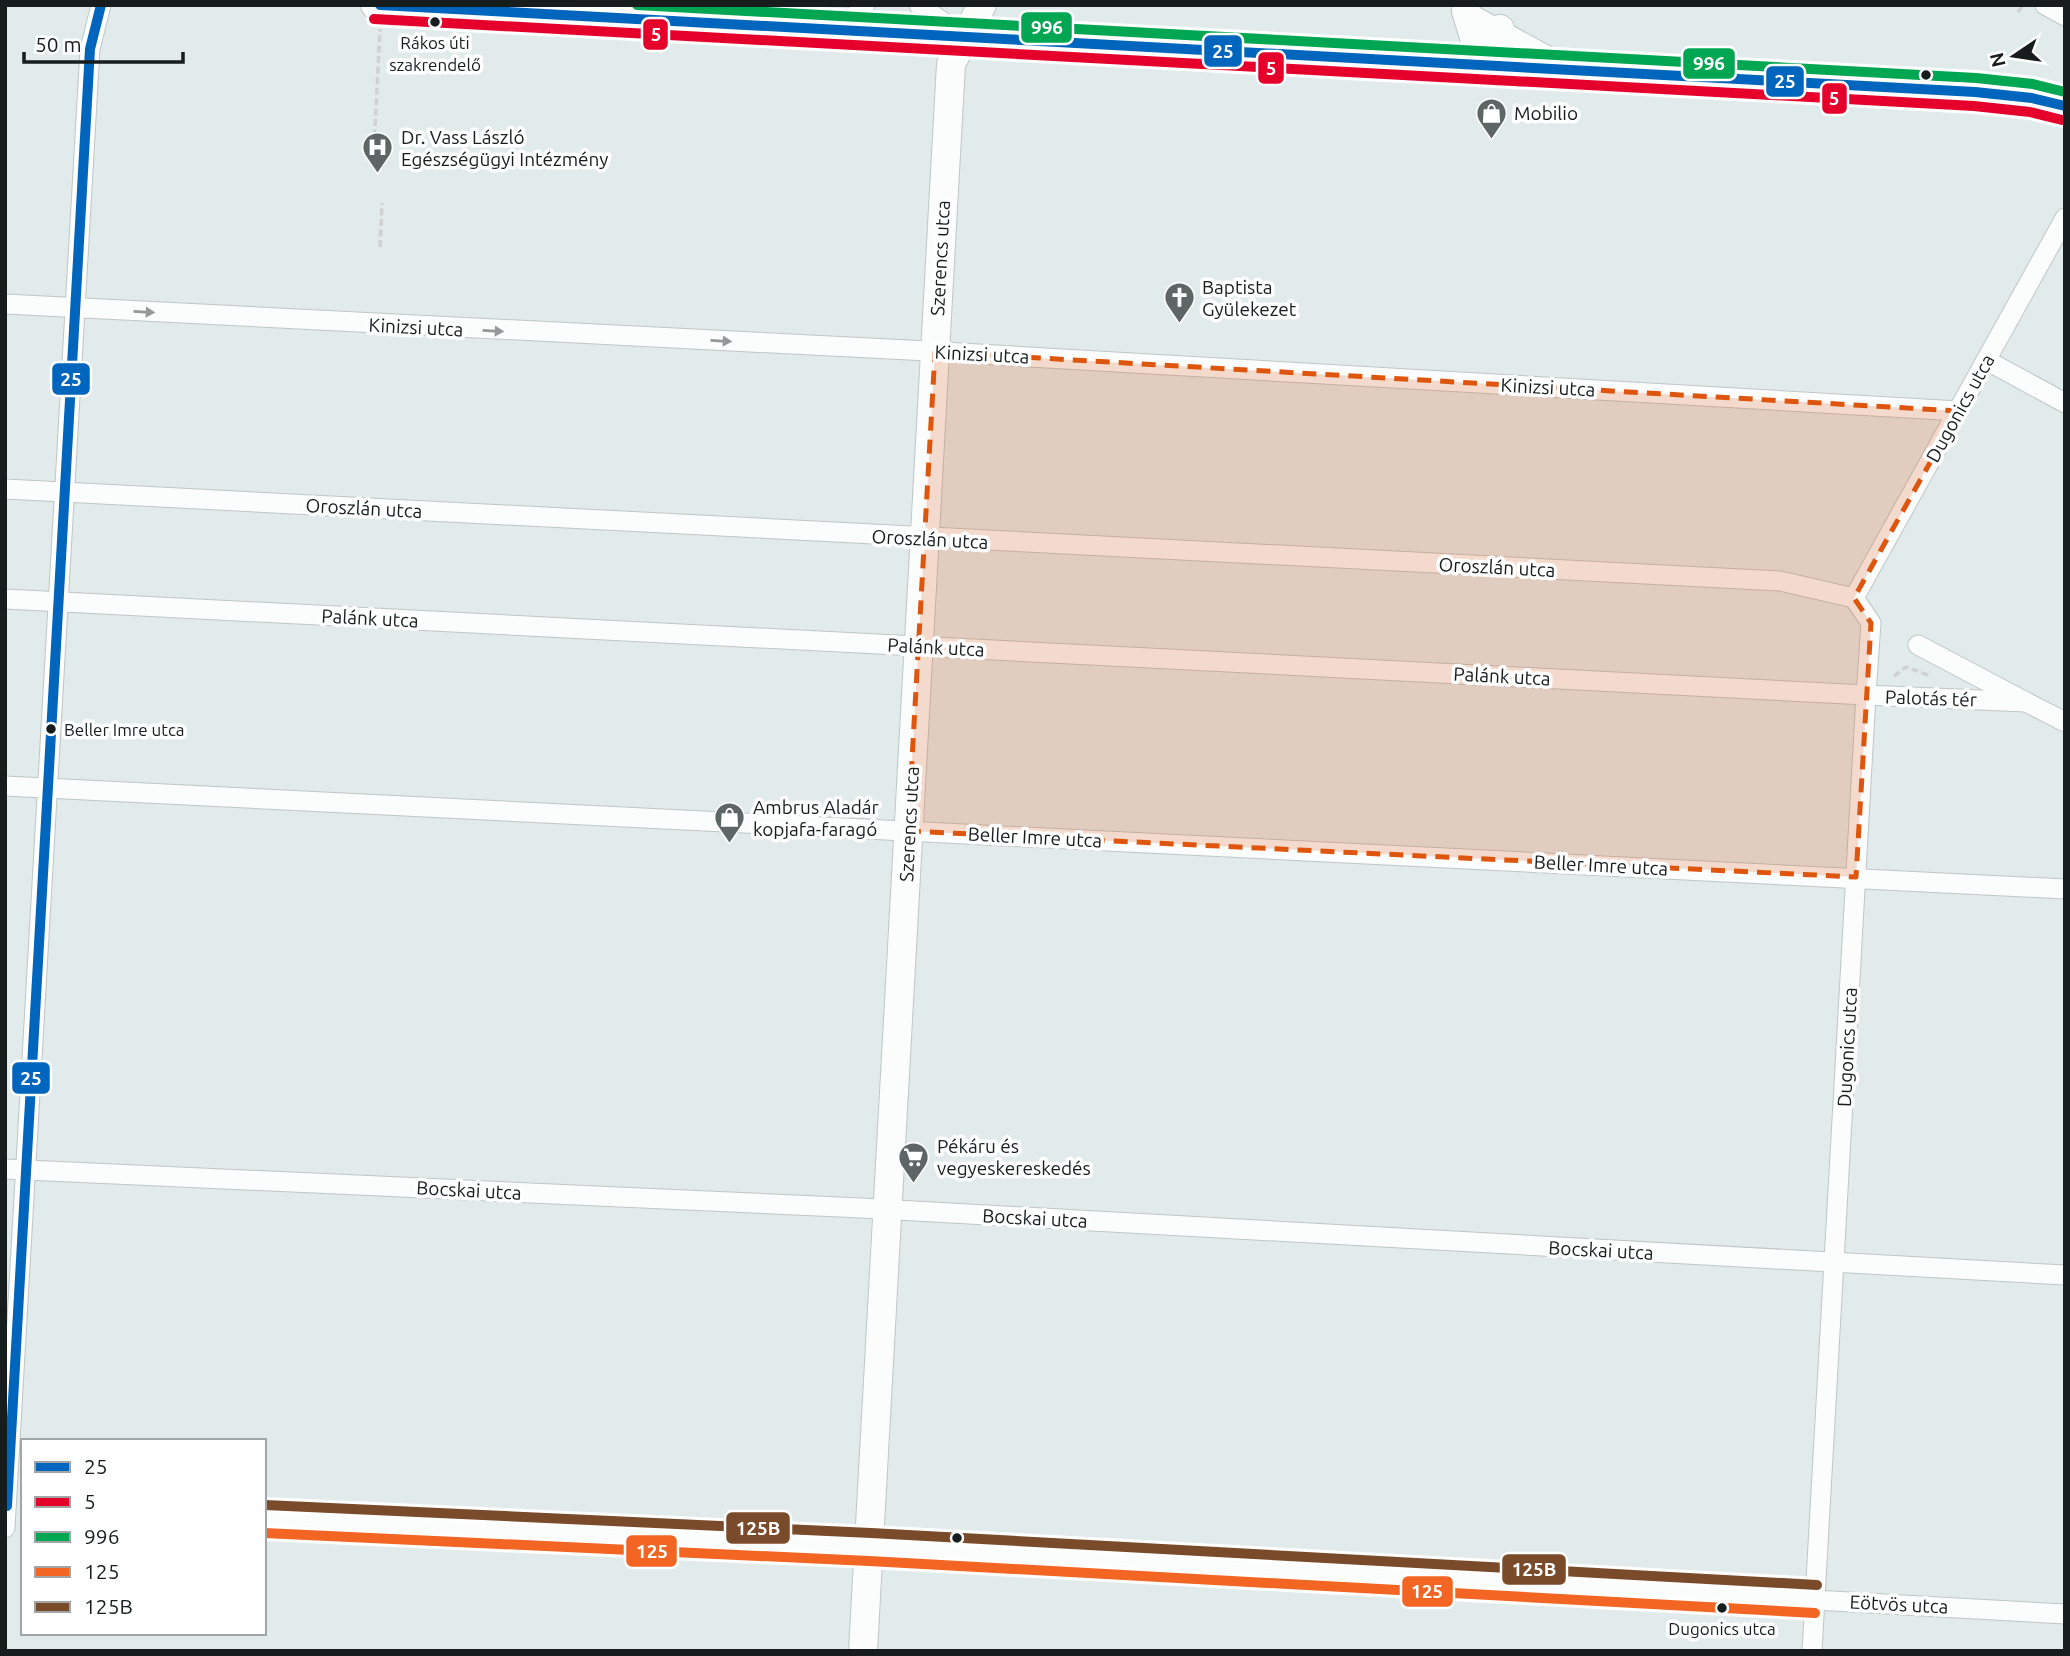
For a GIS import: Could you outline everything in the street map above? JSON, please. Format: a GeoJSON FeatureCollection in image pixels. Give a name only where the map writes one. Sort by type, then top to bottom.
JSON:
{"type":"FeatureCollection","features":[{"type":"Feature","properties":{"kind":"street"},"geometry":{"type":"LineString","coordinates":[[5,1528],[12,1506],[48,788],[90,49],[101,5]]}},
{"type":"Feature","properties":{"kind":"street"},"geometry":{"type":"LineString","coordinates":[[839,31],[865,5]]}},
{"type":"Feature","properties":{"kind":"street"},"geometry":{"type":"LineString","coordinates":[[919,5],[964,37]]}},
{"type":"Feature","properties":{"kind":"street","name":"Szerencs utca"},"geometry":{"type":"LineString","coordinates":[[863,1651],[951,64],[982,5]]}},
{"type":"Feature","properties":{"kind":"street"},"geometry":{"type":"LineString","coordinates":[[2045,5],[2065,16]]}},
{"type":"Feature","properties":{"kind":"street"},"geometry":{"type":"LineString","coordinates":[[377,17],[449,7],[1443,65],[1975,92],[2061,102]]}},
{"type":"Feature","properties":{"kind":"street"},"geometry":{"type":"LineString","coordinates":[[1443,65],[1463,45],[1463,12]]}},
{"type":"Feature","properties":{"kind":"street"},"geometry":{"type":"LineString","coordinates":[[1463,12],[1500,29],[1575,71]]}},
{"type":"Feature","properties":{"kind":"street"},"geometry":{"type":"LineString","coordinates":[[1463,12],[1480,57],[1489,67]]}},
{"type":"Feature","properties":{"kind":"street"},"geometry":{"type":"LineString","coordinates":[[1489,67],[1500,57],[1503,47],[1500,29]]}},
{"type":"Feature","properties":{"kind":"street","name":"Dugonics utca"},"geometry":{"type":"LineString","coordinates":[[1854,598],[2065,218]]}},
{"type":"Feature","properties":{"kind":"street","name":"Kinizsi utca"},"geometry":{"type":"LineString","coordinates":[[5,304],[934,352],[1959,411]]}},
{"type":"Feature","properties":{"kind":"street"},"geometry":{"type":"LineString","coordinates":[[1986,360],[2065,403]]}},
{"type":"Feature","properties":{"kind":"street","name":"Oroszlán utca"},"geometry":{"type":"LineString","coordinates":[[5,489],[1780,581],[1854,598]]}},
{"type":"Feature","properties":{"kind":"street","name":"Palotás tér"},"geometry":{"type":"LineString","coordinates":[[1854,598],[1871,623],[1867,695],[2026,702]]}},
{"type":"Feature","properties":{"kind":"street","name":"Palánk utca"},"geometry":{"type":"LineString","coordinates":[[5,599],[1867,695]]}},
{"type":"Feature","properties":{"kind":"street","name":"Palotás tér"},"geometry":{"type":"LineString","coordinates":[[1917,645],[2065,722]]}},
{"type":"Feature","properties":{"kind":"street","name":"Dugonics utca"},"geometry":{"type":"LineString","coordinates":[[1812,1651],[1867,695]]}},
{"type":"Feature","properties":{"kind":"street","name":"Beller Imre utca"},"geometry":{"type":"LineString","coordinates":[[5,786],[2065,889]]}},
{"type":"Feature","properties":{"kind":"street","name":"Bocskai utca"},"geometry":{"type":"LineString","coordinates":[[5,1168],[888,1210],[2065,1275]]}},
{"type":"Feature","properties":{"kind":"street","name":"Eötvös utca"},"geometry":{"type":"LineString","coordinates":[[266,1518],[870,1547],[2065,1614]]}},
{"type":"Feature","properties":{"kind":"path"},"geometry":{"type":"LineString","coordinates":[[2018,12],[2023,5]]}},
{"type":"Feature","properties":{"kind":"path"},"geometry":{"type":"LineString","coordinates":[[374,147],[377,17]]}},
{"type":"Feature","properties":{"kind":"path"},"geometry":{"type":"LineString","coordinates":[[380,247],[382,203]]}},
{"type":"Feature","properties":{"kind":"highlighted area"},"geometry":{"type":"Polygon","coordinates":[[[935,352],[1959,411],[1854,598],[1871,623],[1856,877],[908,831],[935,352]]]}},
{"type":"Feature","properties":{"kind":"transit line","name":"25"},"geometry":{"type":"LineString","coordinates":[[7,1506],[90,49],[101,5]]}},
{"type":"Feature","properties":{"kind":"transit line","name":"25"},"geometry":{"type":"LineString","coordinates":[[380,5],[1975,92],[2032,98],[2065,106]]}},
{"type":"Feature","properties":{"kind":"transit line","name":"996"},"geometry":{"type":"LineString","coordinates":[[637,5],[1976,78],[2033,84],[2065,92]]}},
{"type":"Feature","properties":{"kind":"transit line","name":"5"},"geometry":{"type":"LineString","coordinates":[[374,19],[1974,106],[2030,112],[2062,120]]}},
{"type":"Feature","properties":{"kind":"transit line","name":"125B"},"geometry":{"type":"LineString","coordinates":[[266,1505],[871,1533],[1817,1585]]}},
{"type":"Feature","properties":{"kind":"transit line","name":"125"},"geometry":{"type":"LineString","coordinates":[[266,1533],[869,1561],[1815,1613]]}},
{"type":"Feature","properties":{"kind":"place","name":"Rákos úti szakrendelő"},"geometry":{"type":"Point","coordinates":[435,22]}},
{"type":"Feature","properties":{"kind":"place","name":"Mobilio"},"geometry":{"type":"Point","coordinates":[1491,140]}},
{"type":"Feature","properties":{"kind":"place","name":"Dr. Vass László Egészségügyi Intézmény"},"geometry":{"type":"Point","coordinates":[378,175]}},
{"type":"Feature","properties":{"kind":"place","name":"Baptista Gyülekezet"},"geometry":{"type":"Point","coordinates":[1179,325]}},
{"type":"Feature","properties":{"kind":"place","name":"Beller Imre utca"},"geometry":{"type":"Point","coordinates":[51,729]}},
{"type":"Feature","properties":{"kind":"place","name":"Ambrus Aladár kopjafa-faragó"},"geometry":{"type":"Point","coordinates":[730,845]}},
{"type":"Feature","properties":{"kind":"place","name":"Pékáru és vegyeskereskedés"},"geometry":{"type":"Point","coordinates":[914,1184]}},
{"type":"Feature","properties":{"kind":"place","name":"Dugonics utca"},"geometry":{"type":"Point","coordinates":[1722,1608]}}]}
